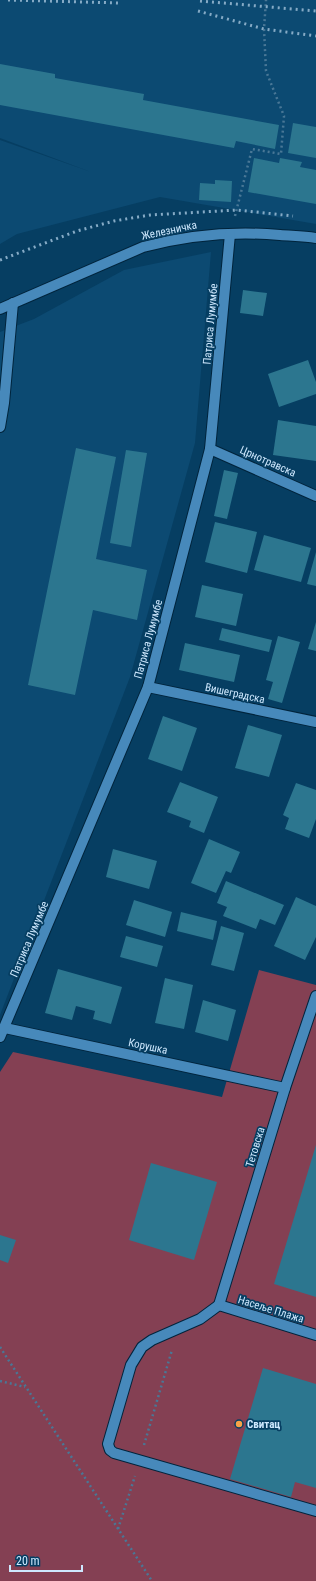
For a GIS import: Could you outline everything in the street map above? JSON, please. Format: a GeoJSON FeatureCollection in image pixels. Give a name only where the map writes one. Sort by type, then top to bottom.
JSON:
{"type":"FeatureCollection","features":[{"type":"Feature","properties":{"kind":"street","name":"Железничка"},"geometry":{"type":"LineString","coordinates":[[0,309],[143,247],[187,237],[230,234],[265,234],[316,238]]}},
{"type":"Feature","properties":{"kind":"street","name":"Патриса Лумумбе"},"geometry":{"type":"LineString","coordinates":[[2,1032],[148,686],[210,448],[230,234]]}},
{"type":"Feature","properties":{"kind":"street"},"geometry":{"type":"LineString","coordinates":[[0,427],[4,403],[13,303]]}},
{"type":"Feature","properties":{"kind":"street","name":"Црнотравска"},"geometry":{"type":"LineString","coordinates":[[210,448],[316,496]]}},
{"type":"Feature","properties":{"kind":"street","name":"Вишеградска"},"geometry":{"type":"LineString","coordinates":[[148,686],[316,722]]}},
{"type":"Feature","properties":{"kind":"street","name":"Тетовска"},"geometry":{"type":"LineString","coordinates":[[219,1305],[285,1088],[316,996]]}},
{"type":"Feature","properties":{"kind":"street","name":"Корушка"},"geometry":{"type":"LineString","coordinates":[[2,1032],[285,1088]]}},
{"type":"Feature","properties":{"kind":"street"},"geometry":{"type":"LineString","coordinates":[[219,1305],[200,1319],[152,1340],[142,1347],[131,1365],[108,1444],[110,1450],[114,1453],[140,1461],[316,1511]]}},
{"type":"Feature","properties":{"kind":"street","name":"Насеље Плажа"},"geometry":{"type":"LineString","coordinates":[[219,1305],[316,1335]]}},
{"type":"Feature","properties":{"kind":"path"},"geometry":{"type":"LineString","coordinates":[[230,234],[252,149],[281,154],[284,116],[266,71],[264,29],[266,0]]}},
{"type":"Feature","properties":{"kind":"path"},"geometry":{"type":"LineString","coordinates":[[118,1529],[140,1461],[178,1328]]}},
{"type":"Feature","properties":{"kind":"path"},"geometry":{"type":"LineString","coordinates":[[0,1346],[152,1581]]}},
{"type":"Feature","properties":{"kind":"path"},"geometry":{"type":"LineString","coordinates":[[0,1381],[26,1387]]}},
{"type":"Feature","properties":{"kind":"shaded area"},"geometry":{"type":"Polygon","coordinates":[[[0,0],[316,0],[316,224],[160,197],[17,234],[0,244],[0,140],[91,172],[0,138],[0,0]]]}},
{"type":"Feature","properties":{"kind":"shaded area"},"geometry":{"type":"Polygon","coordinates":[[[211,252],[195,443],[130,677],[0,1015],[0,332],[34,319],[124,270],[211,252]]]}},
{"type":"Feature","properties":{"kind":"shaded area"},"geometry":{"type":"Polygon","coordinates":[[[259,970],[316,985],[316,1581],[0,1581],[0,1072],[13,1052],[222,1097],[259,970]]]}},
{"type":"Feature","properties":{"kind":"building"},"geometry":{"type":"Polygon","coordinates":[[[0,64],[55,74],[55,78],[144,94],[143,100],[279,125],[275,149],[236,141],[234,148],[0,105],[0,64]]]}},
{"type":"Feature","properties":{"kind":"building"},"geometry":{"type":"Polygon","coordinates":[[[293,123],[316,127],[316,158],[288,153],[293,123]]]}},
{"type":"Feature","properties":{"kind":"building"},"geometry":{"type":"Polygon","coordinates":[[[254,158],[279,163],[280,158],[302,162],[300,167],[316,170],[316,204],[248,192],[254,158]]]}},
{"type":"Feature","properties":{"kind":"building"},"geometry":{"type":"Polygon","coordinates":[[[215,180],[232,181],[231,202],[199,200],[200,183],[215,184],[215,180]]]}},
{"type":"Feature","properties":{"kind":"building"},"geometry":{"type":"Polygon","coordinates":[[[243,290],[267,293],[263,316],[240,313],[243,290]]]}},
{"type":"Feature","properties":{"kind":"building"},"geometry":{"type":"Polygon","coordinates":[[[308,360],[316,382],[316,394],[279,407],[268,374],[308,360]]]}},
{"type":"Feature","properties":{"kind":"building"},"geometry":{"type":"Polygon","coordinates":[[[278,420],[316,426],[316,461],[273,455],[278,420]]]}},
{"type":"Feature","properties":{"kind":"building"},"geometry":{"type":"Polygon","coordinates":[[[76,448],[116,457],[96,559],[147,570],[137,620],[93,610],[75,695],[28,685],[76,448]]]}},
{"type":"Feature","properties":{"kind":"building"},"geometry":{"type":"Polygon","coordinates":[[[126,450],[147,453],[131,547],[110,543],[126,450]]]}},
{"type":"Feature","properties":{"kind":"building"},"geometry":{"type":"Polygon","coordinates":[[[224,470],[238,473],[227,519],[214,516],[224,470]]]}},
{"type":"Feature","properties":{"kind":"building"},"geometry":{"type":"Polygon","coordinates":[[[215,522],[257,532],[247,573],[205,562],[215,522]]]}},
{"type":"Feature","properties":{"kind":"building"},"geometry":{"type":"Polygon","coordinates":[[[264,535],[311,548],[301,582],[254,570],[264,535]]]}},
{"type":"Feature","properties":{"kind":"building"},"geometry":{"type":"Polygon","coordinates":[[[316,552],[316,586],[307,584],[316,552]]]}},
{"type":"Feature","properties":{"kind":"building"},"geometry":{"type":"Polygon","coordinates":[[[202,585],[243,594],[236,626],[195,617],[202,585]]]}},
{"type":"Feature","properties":{"kind":"building"},"geometry":{"type":"Polygon","coordinates":[[[316,622],[316,651],[308,649],[316,622]]]}},
{"type":"Feature","properties":{"kind":"building"},"geometry":{"type":"Polygon","coordinates":[[[222,628],[272,640],[269,652],[219,640],[222,628]]]}},
{"type":"Feature","properties":{"kind":"building"},"geometry":{"type":"Polygon","coordinates":[[[278,636],[300,642],[282,703],[268,699],[273,682],[266,680],[278,636]]]}},
{"type":"Feature","properties":{"kind":"building"},"geometry":{"type":"Polygon","coordinates":[[[185,643],[240,655],[234,682],[179,670],[185,643]]]}},
{"type":"Feature","properties":{"kind":"building"},"geometry":{"type":"Polygon","coordinates":[[[163,716],[197,728],[182,771],[148,759],[163,716]]]}},
{"type":"Feature","properties":{"kind":"building"},"geometry":{"type":"Polygon","coordinates":[[[248,725],[282,735],[269,777],[235,768],[248,725]]]}},
{"type":"Feature","properties":{"kind":"building"},"geometry":{"type":"Polygon","coordinates":[[[180,782],[218,797],[204,833],[189,827],[191,821],[167,812],[180,782]]]}},
{"type":"Feature","properties":{"kind":"building"},"geometry":{"type":"Polygon","coordinates":[[[296,783],[316,790],[316,819],[309,838],[285,829],[289,818],[283,815],[296,783]]]}},
{"type":"Feature","properties":{"kind":"building"},"geometry":{"type":"Polygon","coordinates":[[[209,839],[240,852],[231,873],[226,871],[216,893],[191,883],[209,839]]]}},
{"type":"Feature","properties":{"kind":"building"},"geometry":{"type":"Polygon","coordinates":[[[113,849],[157,861],[149,889],[106,877],[113,849]]]}},
{"type":"Feature","properties":{"kind":"building"},"geometry":{"type":"Polygon","coordinates":[[[226,881],[284,905],[275,925],[260,919],[256,929],[223,916],[227,907],[217,903],[226,881]]]}},
{"type":"Feature","properties":{"kind":"building"},"geometry":{"type":"Polygon","coordinates":[[[296,897],[316,906],[316,937],[305,960],[274,946],[296,897]]]}},
{"type":"Feature","properties":{"kind":"building"},"geometry":{"type":"Polygon","coordinates":[[[134,900],[172,912],[165,937],[126,925],[134,900]]]}},
{"type":"Feature","properties":{"kind":"building"},"geometry":{"type":"Polygon","coordinates":[[[181,912],[217,921],[213,940],[177,931],[181,912]]]}},
{"type":"Feature","properties":{"kind":"building"},"geometry":{"type":"Polygon","coordinates":[[[221,926],[244,933],[234,971],[211,965],[221,926]]]}},
{"type":"Feature","properties":{"kind":"building"},"geometry":{"type":"Polygon","coordinates":[[[126,936],[163,946],[157,967],[120,957],[126,936]]]}},
{"type":"Feature","properties":{"kind":"building"},"geometry":{"type":"Polygon","coordinates":[[[58,969],[122,987],[111,1024],[93,1019],[95,1011],[76,1006],[72,1020],[45,1013],[58,969]]]}},
{"type":"Feature","properties":{"kind":"building"},"geometry":{"type":"Polygon","coordinates":[[[165,978],[193,985],[184,1029],[155,1023],[165,978]]]}},
{"type":"Feature","properties":{"kind":"building"},"geometry":{"type":"Polygon","coordinates":[[[203,1000],[236,1010],[228,1041],[195,1032],[203,1000]]]}},
{"type":"Feature","properties":{"kind":"building"},"geometry":{"type":"Polygon","coordinates":[[[316,1145],[316,1297],[274,1284],[316,1145]]]}},
{"type":"Feature","properties":{"kind":"building"},"geometry":{"type":"Polygon","coordinates":[[[151,1163],[217,1182],[194,1260],[129,1240],[151,1163]]]}},
{"type":"Feature","properties":{"kind":"building"},"geometry":{"type":"Polygon","coordinates":[[[0,1235],[16,1240],[8,1263],[0,1260],[0,1235]]]}},
{"type":"Feature","properties":{"kind":"building"},"geometry":{"type":"Polygon","coordinates":[[[263,1368],[316,1384],[316,1488],[295,1482],[291,1497],[230,1479],[263,1368]]]}},
{"type":"Feature","properties":{"kind":"railway"},"geometry":{"type":"LineString","coordinates":[[8,0],[120,3]]}},
{"type":"Feature","properties":{"kind":"railway"},"geometry":{"type":"LineString","coordinates":[[200,1],[316,11]]}},
{"type":"Feature","properties":{"kind":"railway"},"geometry":{"type":"LineString","coordinates":[[198,11],[264,29],[316,36]]}},
{"type":"Feature","properties":{"kind":"railway"},"geometry":{"type":"LineString","coordinates":[[0,260],[77,231],[114,221],[150,215],[237,210],[293,216]]}},
{"type":"Feature","properties":{"kind":"place","name":"Свитац"},"geometry":{"type":"Point","coordinates":[239,1424]}}]}
